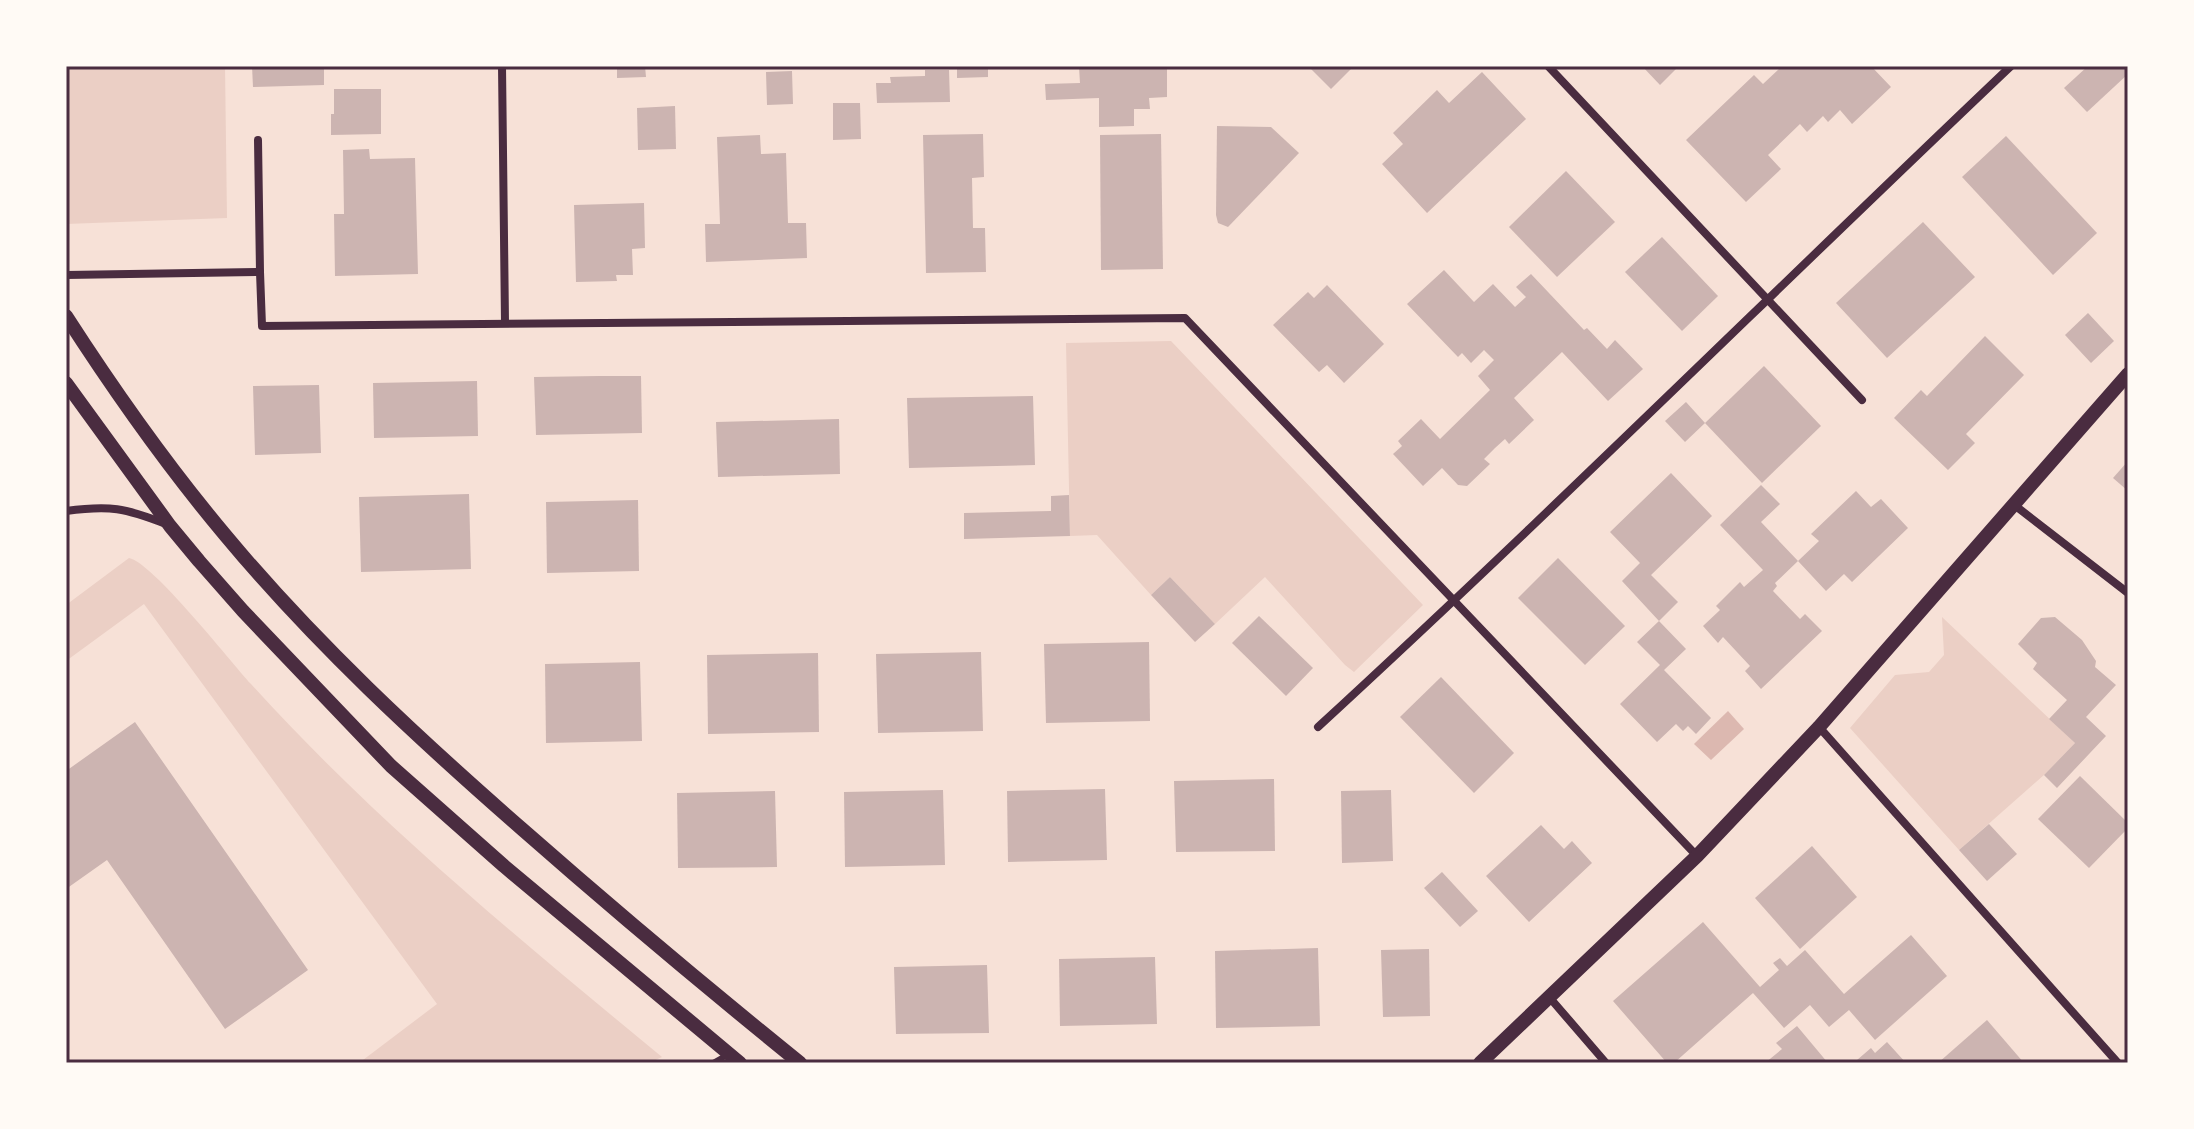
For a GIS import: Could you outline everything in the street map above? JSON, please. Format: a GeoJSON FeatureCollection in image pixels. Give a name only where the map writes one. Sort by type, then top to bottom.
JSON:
{"type":"FeatureCollection","features":[{"type":"Feature","properties":{"kind":"street"},"geometry":{"type":"LineString","coordinates":[[502,66],[505,322]]}},
{"type":"Feature","properties":{"kind":"street"},"geometry":{"type":"LineString","coordinates":[[1548,66],[1862,400]]}},
{"type":"Feature","properties":{"kind":"street"},"geometry":{"type":"LineString","coordinates":[[1318,727],[1455,601],[2011,66]]}},
{"type":"Feature","properties":{"kind":"street"},"geometry":{"type":"LineString","coordinates":[[258,140],[262,326],[1185,318],[1697,856]]}},
{"type":"Feature","properties":{"kind":"street"},"geometry":{"type":"LineString","coordinates":[[66,275],[260,272]]}},
{"type":"Feature","properties":{"kind":"street"},"geometry":{"type":"LineString","coordinates":[[66,316],[99,368],[226,537],[289,607],[423,742],[660,950],[800,1063]]}},
{"type":"Feature","properties":{"kind":"street"},"geometry":{"type":"LineString","coordinates":[[1480,1063],[1697,856],[1819,727],[2128,374]]}},
{"type":"Feature","properties":{"kind":"street"},"geometry":{"type":"LineString","coordinates":[[66,383],[170,526],[243,611],[391,766],[504,866],[735,1059]]}},
{"type":"Feature","properties":{"kind":"street"},"geometry":{"type":"LineString","coordinates":[[2012,504],[2128,593]]}},
{"type":"Feature","properties":{"kind":"street"},"geometry":{"type":"LineString","coordinates":[[66,511],[96,507],[128,509],[170,526]]}},
{"type":"Feature","properties":{"kind":"street"},"geometry":{"type":"LineString","coordinates":[[1819,727],[2118,1063]]}},
{"type":"Feature","properties":{"kind":"street"},"geometry":{"type":"LineString","coordinates":[[1550,998],[1606,1063]]}},
{"type":"Feature","properties":{"kind":"lane"},"geometry":{"type":"LineString","coordinates":[[713,1063],[735,1059]]}},
{"type":"Feature","properties":{"kind":"shaded area"},"geometry":{"type":"Polygon","coordinates":[[[66,66],[225,66],[227,218],[66,224],[66,66]]]}},
{"type":"Feature","properties":{"kind":"shaded area"},"geometry":{"type":"Polygon","coordinates":[[[1171,341],[1423,605],[1354,672],[1265,577],[1215,624],[1170,577],[1151,595],[1097,535],[1070,536],[1066,343],[1171,341]]]}},
{"type":"Feature","properties":{"kind":"shaded area"},"geometry":{"type":"Polygon","coordinates":[[[129,558],[155,576],[298,735],[398,831],[449,878],[662,1057],[649,1063],[359,1063],[437,1004],[144,604],[66,661],[66,605],[129,558]]]}},
{"type":"Feature","properties":{"kind":"shaded area"},"geometry":{"type":"Polygon","coordinates":[[[1942,617],[2075,743],[2044,775],[1959,850],[1850,728],[1895,675],[1929,672],[1944,655],[1942,617]]]}},
{"type":"Feature","properties":{"kind":"shaded area"},"geometry":{"type":"Polygon","coordinates":[[[1728,711],[1744,729],[1711,760],[1694,744],[1728,711]]]}},
{"type":"Feature","properties":{"kind":"building"},"geometry":{"type":"Polygon","coordinates":[[[252,66],[324,66],[324,85],[253,87],[252,66]]]}},
{"type":"Feature","properties":{"kind":"building"},"geometry":{"type":"Polygon","coordinates":[[[617,66],[645,66],[646,77],[617,78],[617,66]]]}},
{"type":"Feature","properties":{"kind":"building"},"geometry":{"type":"Polygon","coordinates":[[[957,66],[988,66],[988,77],[957,78],[957,66]]]}},
{"type":"Feature","properties":{"kind":"building"},"geometry":{"type":"Polygon","coordinates":[[[1167,66],[1167,97],[1149,98],[1150,109],[1134,109],[1134,126],[1099,127],[1099,98],[1046,100],[1045,84],[1080,83],[1079,67],[1167,66]]]}},
{"type":"Feature","properties":{"kind":"building"},"geometry":{"type":"Polygon","coordinates":[[[1308,66],[1354,66],[1331,89],[1308,66]]]}},
{"type":"Feature","properties":{"kind":"building"},"geometry":{"type":"Polygon","coordinates":[[[1642,66],[1679,66],[1660,85],[1642,66]]]}},
{"type":"Feature","properties":{"kind":"building"},"geometry":{"type":"Polygon","coordinates":[[[1782,66],[1871,66],[1891,87],[1852,124],[1840,110],[1828,122],[1823,116],[1807,132],[1800,124],[1768,155],[1781,169],[1746,202],[1686,140],[1754,75],[1763,84],[1782,66]]]}},
{"type":"Feature","properties":{"kind":"building"},"geometry":{"type":"Polygon","coordinates":[[[2088,66],[2128,66],[2128,74],[2087,112],[2064,88],[2088,66]]]}},
{"type":"Feature","properties":{"kind":"building"},"geometry":{"type":"Polygon","coordinates":[[[925,70],[949,70],[950,102],[877,103],[876,83],[891,83],[890,77],[925,76],[925,70]]]}},
{"type":"Feature","properties":{"kind":"building"},"geometry":{"type":"Polygon","coordinates":[[[792,71],[793,104],[767,105],[766,72],[792,71]]]}},
{"type":"Feature","properties":{"kind":"building"},"geometry":{"type":"Polygon","coordinates":[[[1482,72],[1526,119],[1427,213],[1382,164],[1403,144],[1393,133],[1437,90],[1449,103],[1482,72]]]}},
{"type":"Feature","properties":{"kind":"building"},"geometry":{"type":"Polygon","coordinates":[[[334,89],[381,89],[381,134],[331,135],[334,89]]]}},
{"type":"Feature","properties":{"kind":"building"},"geometry":{"type":"Polygon","coordinates":[[[833,103],[860,103],[861,139],[833,140],[833,103]]]}},
{"type":"Feature","properties":{"kind":"building"},"geometry":{"type":"Polygon","coordinates":[[[675,106],[676,149],[638,150],[637,108],[675,106]]]}},
{"type":"Feature","properties":{"kind":"building"},"geometry":{"type":"Polygon","coordinates":[[[1217,126],[1271,127],[1299,153],[1228,227],[1218,223],[1216,215],[1217,126]]]}},
{"type":"Feature","properties":{"kind":"building"},"geometry":{"type":"Polygon","coordinates":[[[983,134],[984,177],[972,178],[973,228],[985,228],[986,272],[926,273],[923,135],[983,134]]]}},
{"type":"Feature","properties":{"kind":"building"},"geometry":{"type":"Polygon","coordinates":[[[1161,134],[1163,269],[1101,270],[1100,135],[1161,134]]]}},
{"type":"Feature","properties":{"kind":"building"},"geometry":{"type":"Polygon","coordinates":[[[760,135],[761,154],[786,153],[788,223],[806,223],[807,258],[706,262],[705,224],[720,224],[717,137],[760,135]]]}},
{"type":"Feature","properties":{"kind":"building"},"geometry":{"type":"Polygon","coordinates":[[[2006,136],[2097,233],[2053,275],[1962,177],[2006,136]]]}},
{"type":"Feature","properties":{"kind":"building"},"geometry":{"type":"Polygon","coordinates":[[[369,149],[370,159],[415,158],[418,274],[335,276],[334,214],[344,214],[343,150],[369,149]]]}},
{"type":"Feature","properties":{"kind":"building"},"geometry":{"type":"Polygon","coordinates":[[[1566,171],[1615,222],[1557,277],[1509,227],[1566,171]]]}},
{"type":"Feature","properties":{"kind":"building"},"geometry":{"type":"Polygon","coordinates":[[[644,203],[645,248],[632,249],[633,275],[616,275],[617,281],[576,282],[574,205],[644,203]]]}},
{"type":"Feature","properties":{"kind":"building"},"geometry":{"type":"Polygon","coordinates":[[[1923,222],[1975,277],[1887,358],[1836,303],[1923,222]]]}},
{"type":"Feature","properties":{"kind":"building"},"geometry":{"type":"Polygon","coordinates":[[[1662,237],[1718,296],[1682,331],[1625,272],[1662,237]]]}},
{"type":"Feature","properties":{"kind":"building"},"geometry":{"type":"Polygon","coordinates":[[[1444,270],[1474,302],[1493,284],[1515,307],[1526,297],[1516,287],[1531,274],[1584,330],[1587,328],[1607,349],[1615,340],[1643,369],[1608,401],[1562,352],[1514,398],[1534,420],[1509,444],[1505,439],[1484,459],[1490,464],[1467,486],[1458,485],[1442,468],[1423,486],[1393,454],[1402,446],[1398,441],[1421,419],[1440,439],[1490,390],[1478,376],[1494,360],[1484,350],[1471,363],[1462,353],[1458,357],[1407,304],[1444,270]]]}},
{"type":"Feature","properties":{"kind":"building"},"geometry":{"type":"Polygon","coordinates":[[[1327,285],[1384,344],[1344,383],[1327,365],[1319,372],[1273,325],[1308,292],[1314,298],[1327,285]]]}},
{"type":"Feature","properties":{"kind":"building"},"geometry":{"type":"Polygon","coordinates":[[[2088,313],[2114,341],[2091,363],[2065,335],[2088,313]]]}},
{"type":"Feature","properties":{"kind":"building"},"geometry":{"type":"Polygon","coordinates":[[[1985,336],[2024,375],[1966,434],[1975,443],[1948,470],[1894,418],[1921,390],[1927,396],[1985,336]]]}},
{"type":"Feature","properties":{"kind":"building"},"geometry":{"type":"Polygon","coordinates":[[[1764,366],[1821,426],[1762,483],[1705,423],[1764,366]]]}},
{"type":"Feature","properties":{"kind":"building"},"geometry":{"type":"Polygon","coordinates":[[[641,376],[642,433],[536,435],[534,377],[641,376]]]}},
{"type":"Feature","properties":{"kind":"building"},"geometry":{"type":"Polygon","coordinates":[[[477,381],[478,436],[374,438],[373,383],[477,381]]]}},
{"type":"Feature","properties":{"kind":"building"},"geometry":{"type":"Polygon","coordinates":[[[319,385],[321,453],[255,455],[253,386],[319,385]]]}},
{"type":"Feature","properties":{"kind":"building"},"geometry":{"type":"Polygon","coordinates":[[[1033,396],[1035,465],[909,468],[907,398],[1033,396]]]}},
{"type":"Feature","properties":{"kind":"building"},"geometry":{"type":"Polygon","coordinates":[[[1686,402],[1705,423],[1685,442],[1665,421],[1686,402]]]}},
{"type":"Feature","properties":{"kind":"building"},"geometry":{"type":"Polygon","coordinates":[[[839,419],[840,474],[718,477],[716,422],[839,419]]]}},
{"type":"Feature","properties":{"kind":"building"},"geometry":{"type":"Polygon","coordinates":[[[2128,461],[2128,491],[2113,478],[2128,461]]]}},
{"type":"Feature","properties":{"kind":"building"},"geometry":{"type":"Polygon","coordinates":[[[1671,473],[1712,516],[1651,575],[1678,602],[1659,621],[1622,581],[1640,563],[1610,532],[1671,473]]]}},
{"type":"Feature","properties":{"kind":"building"},"geometry":{"type":"Polygon","coordinates":[[[1761,485],[1780,504],[1761,522],[1798,561],[1775,583],[1777,586],[1773,591],[1800,619],[1805,614],[1822,631],[1761,689],[1745,671],[1750,666],[1723,637],[1718,643],[1703,626],[1720,610],[1716,606],[1740,582],[1744,587],[1763,570],[1720,525],[1761,485]]]}},
{"type":"Feature","properties":{"kind":"building"},"geometry":{"type":"Polygon","coordinates":[[[1856,491],[1871,507],[1881,499],[1908,528],[1852,582],[1844,574],[1826,591],[1798,561],[1819,541],[1811,534],[1856,491]]]}},
{"type":"Feature","properties":{"kind":"building"},"geometry":{"type":"Polygon","coordinates":[[[469,494],[471,569],[361,572],[359,497],[469,494]]]}},
{"type":"Feature","properties":{"kind":"building"},"geometry":{"type":"Polygon","coordinates":[[[1069,495],[1070,536],[964,539],[964,513],[1051,511],[1051,496],[1069,495]]]}},
{"type":"Feature","properties":{"kind":"building"},"geometry":{"type":"Polygon","coordinates":[[[638,500],[639,571],[547,573],[546,502],[638,500]]]}},
{"type":"Feature","properties":{"kind":"building"},"geometry":{"type":"Polygon","coordinates":[[[1558,558],[1625,626],[1585,665],[1518,598],[1558,558]]]}},
{"type":"Feature","properties":{"kind":"building"},"geometry":{"type":"Polygon","coordinates":[[[1170,577],[1215,624],[1195,642],[1151,595],[1170,577]]]}},
{"type":"Feature","properties":{"kind":"building"},"geometry":{"type":"Polygon","coordinates":[[[1259,616],[1313,668],[1286,696],[1232,643],[1259,616]]]}},
{"type":"Feature","properties":{"kind":"building"},"geometry":{"type":"Polygon","coordinates":[[[2055,617],[2082,640],[2096,661],[2095,667],[2116,685],[2086,717],[2106,736],[2057,788],[2044,775],[2075,743],[2049,719],[2067,700],[2033,669],[2037,663],[2018,644],[2041,618],[2055,617]]]}},
{"type":"Feature","properties":{"kind":"building"},"geometry":{"type":"Polygon","coordinates":[[[1659,621],[1686,649],[1664,670],[1711,718],[1696,734],[1688,726],[1683,731],[1676,724],[1657,742],[1620,704],[1660,665],[1637,642],[1659,621]]]}},
{"type":"Feature","properties":{"kind":"building"},"geometry":{"type":"Polygon","coordinates":[[[1149,642],[1150,721],[1046,723],[1044,644],[1149,642]]]}},
{"type":"Feature","properties":{"kind":"building"},"geometry":{"type":"Polygon","coordinates":[[[981,652],[983,731],[878,733],[876,654],[981,652]]]}},
{"type":"Feature","properties":{"kind":"building"},"geometry":{"type":"Polygon","coordinates":[[[818,653],[819,732],[708,734],[707,655],[818,653]]]}},
{"type":"Feature","properties":{"kind":"building"},"geometry":{"type":"Polygon","coordinates":[[[640,662],[642,741],[546,743],[545,664],[640,662]]]}},
{"type":"Feature","properties":{"kind":"building"},"geometry":{"type":"Polygon","coordinates":[[[1441,677],[1514,753],[1474,793],[1400,717],[1441,677]]]}},
{"type":"Feature","properties":{"kind":"building"},"geometry":{"type":"Polygon","coordinates":[[[135,722],[308,970],[225,1029],[107,860],[66,889],[66,771],[135,722]]]}},
{"type":"Feature","properties":{"kind":"building"},"geometry":{"type":"Polygon","coordinates":[[[2080,776],[2128,823],[2128,828],[2089,868],[2038,819],[2080,776]]]}},
{"type":"Feature","properties":{"kind":"building"},"geometry":{"type":"Polygon","coordinates":[[[1274,779],[1275,851],[1176,852],[1174,781],[1274,779]]]}},
{"type":"Feature","properties":{"kind":"building"},"geometry":{"type":"Polygon","coordinates":[[[1105,789],[1107,860],[1008,862],[1007,791],[1105,789]]]}},
{"type":"Feature","properties":{"kind":"building"},"geometry":{"type":"Polygon","coordinates":[[[943,790],[945,865],[845,867],[844,792],[943,790]]]}},
{"type":"Feature","properties":{"kind":"building"},"geometry":{"type":"Polygon","coordinates":[[[1391,790],[1393,861],[1342,863],[1341,791],[1391,790]]]}},
{"type":"Feature","properties":{"kind":"building"},"geometry":{"type":"Polygon","coordinates":[[[775,791],[777,867],[678,868],[677,793],[775,791]]]}},
{"type":"Feature","properties":{"kind":"building"},"geometry":{"type":"Polygon","coordinates":[[[1989,824],[2017,854],[1987,881],[1959,850],[1989,824]]]}},
{"type":"Feature","properties":{"kind":"building"},"geometry":{"type":"Polygon","coordinates":[[[1541,825],[1564,849],[1572,841],[1592,863],[1529,922],[1486,876],[1541,825]]]}},
{"type":"Feature","properties":{"kind":"building"},"geometry":{"type":"Polygon","coordinates":[[[1812,846],[1857,897],[1800,949],[1755,898],[1812,846]]]}},
{"type":"Feature","properties":{"kind":"building"},"geometry":{"type":"Polygon","coordinates":[[[1442,872],[1478,911],[1460,927],[1424,888],[1442,872]]]}},
{"type":"Feature","properties":{"kind":"building"},"geometry":{"type":"Polygon","coordinates":[[[1703,922],[1760,987],[1779,970],[1773,963],[1780,958],[1787,966],[1805,950],[1844,994],[1911,935],[1947,976],[1875,1040],[1849,1010],[1829,1027],[1810,1005],[1784,1028],[1753,993],[1674,1063],[1667,1063],[1613,1001],[1703,922]]]}},
{"type":"Feature","properties":{"kind":"building"},"geometry":{"type":"Polygon","coordinates":[[[1318,948],[1320,1026],[1216,1028],[1215,951],[1318,948]]]}},
{"type":"Feature","properties":{"kind":"building"},"geometry":{"type":"Polygon","coordinates":[[[1429,949],[1430,1016],[1383,1017],[1381,950],[1429,949]]]}},
{"type":"Feature","properties":{"kind":"building"},"geometry":{"type":"Polygon","coordinates":[[[1155,957],[1157,1024],[1060,1026],[1059,959],[1155,957]]]}},
{"type":"Feature","properties":{"kind":"building"},"geometry":{"type":"Polygon","coordinates":[[[987,965],[989,1033],[896,1034],[894,967],[987,965]]]}},
{"type":"Feature","properties":{"kind":"building"},"geometry":{"type":"Polygon","coordinates":[[[1987,1020],[2024,1063],[1938,1063],[1987,1020]]]}},
{"type":"Feature","properties":{"kind":"building"},"geometry":{"type":"Polygon","coordinates":[[[1797,1026],[1828,1063],[1765,1063],[1782,1049],[1776,1043],[1797,1026]]]}},
{"type":"Feature","properties":{"kind":"building"},"geometry":{"type":"Polygon","coordinates":[[[1887,1042],[1906,1063],[1860,1063],[1857,1060],[1871,1048],[1875,1053],[1887,1042]]]}}]}
